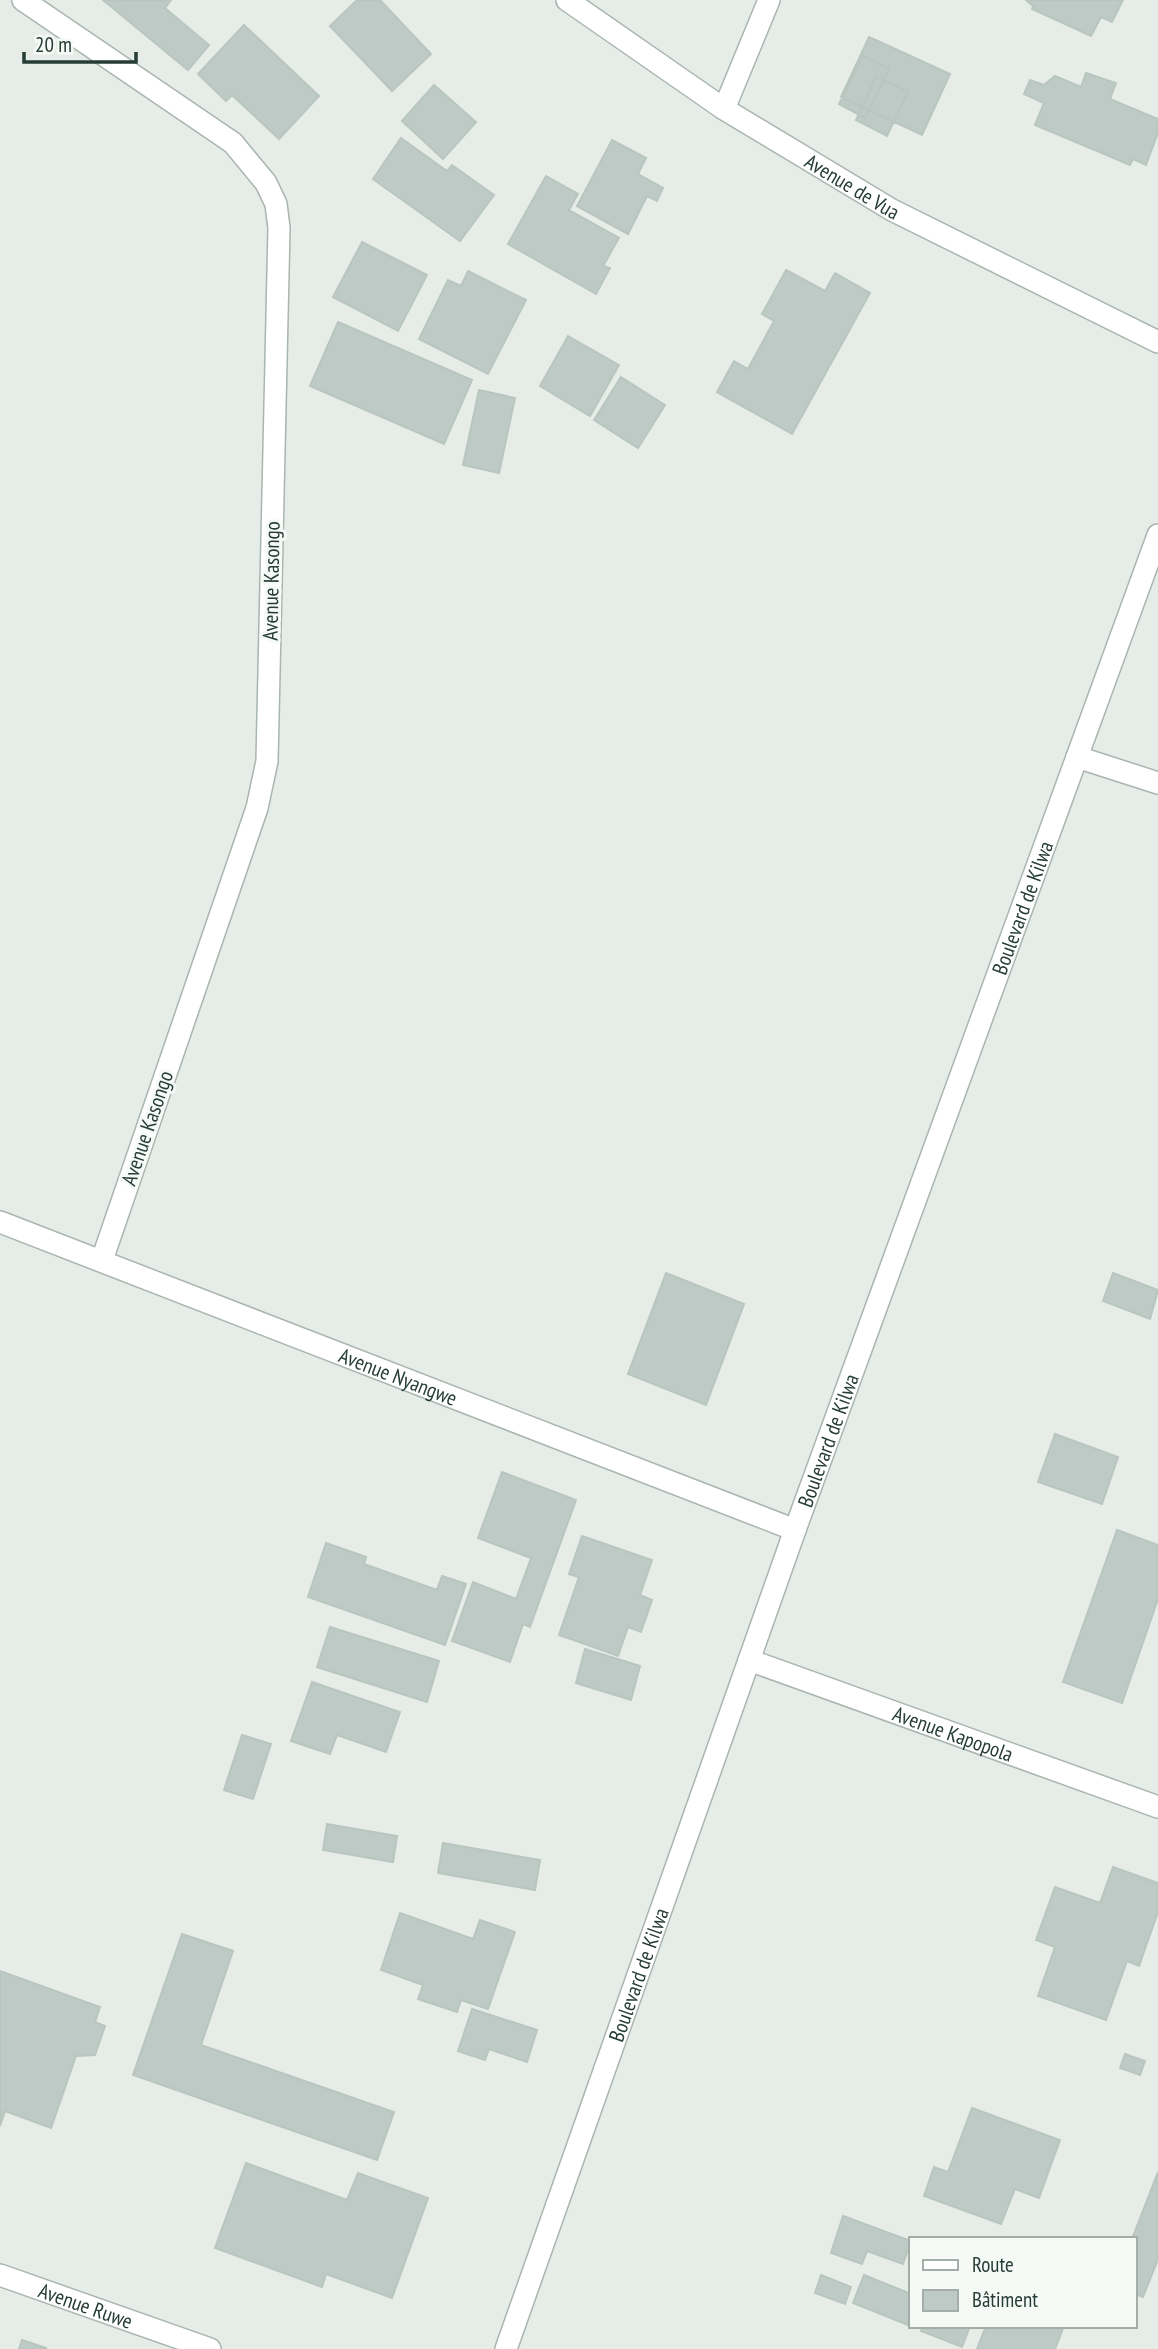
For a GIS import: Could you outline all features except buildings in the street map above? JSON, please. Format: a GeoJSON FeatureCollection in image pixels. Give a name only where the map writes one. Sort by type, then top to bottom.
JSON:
{"type":"FeatureCollection","features":[{"type":"Feature","properties":{"kind":"street","name":"Avenue Kasongo"},"geometry":{"type":"LineString","coordinates":[[23,0],[233,143],[267,183],[275,204],[279,228],[267,761],[257,808],[102,1260]]}},
{"type":"Feature","properties":{"kind":"street","name":"Avenue de Vua"},"geometry":{"type":"LineString","coordinates":[[567,0],[724,109],[892,210],[1158,342]]}},
{"type":"Feature","properties":{"kind":"street"},"geometry":{"type":"LineString","coordinates":[[724,109],[769,0]]}},
{"type":"Feature","properties":{"kind":"street","name":"Boulevard de Kilwa"},"geometry":{"type":"LineString","coordinates":[[506,2349],[795,1530],[1158,535]]}},
{"type":"Feature","properties":{"kind":"street"},"geometry":{"type":"LineString","coordinates":[[1077,757],[1158,783]]}},
{"type":"Feature","properties":{"kind":"street","name":"Avenue Nyangwe"},"geometry":{"type":"LineString","coordinates":[[0,1222],[795,1530]]}},
{"type":"Feature","properties":{"kind":"street","name":"Avenue Kapopola"},"geometry":{"type":"LineString","coordinates":[[749,1660],[1158,1807]]}},
{"type":"Feature","properties":{"kind":"street","name":"Avenue Ruwe"},"geometry":{"type":"LineString","coordinates":[[0,2276],[210,2349]]}}]}
